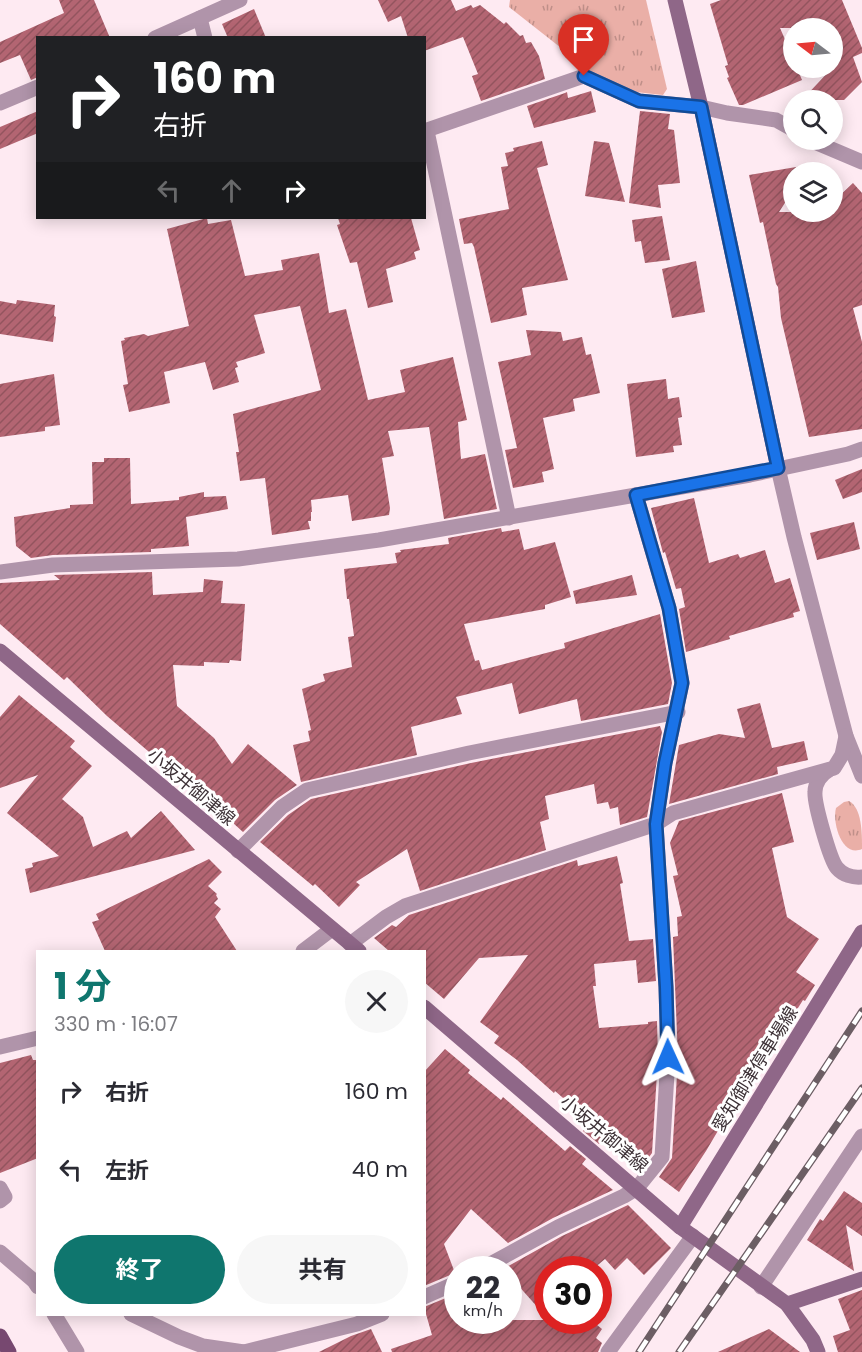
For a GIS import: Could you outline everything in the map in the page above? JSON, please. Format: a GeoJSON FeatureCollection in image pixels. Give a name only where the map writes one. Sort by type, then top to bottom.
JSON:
{"type":"FeatureCollection","features":[{"type":"Feature","properties":{"kind":"main road"},"geometry":{"type":"LineString","coordinates":[[675,0],[701,107],[778,468]]}},
{"type":"Feature","properties":{"kind":"main road","name":"小坂井御津線"},"geometry":{"type":"LineString","coordinates":[[0,651],[354,947]]}},
{"type":"Feature","properties":{"kind":"main road","name":"愛知御津停車場線"},"geometry":{"type":"LineString","coordinates":[[680,1227],[862,932]]}},
{"type":"Feature","properties":{"kind":"main road","name":"小坂井御津線"},"geometry":{"type":"LineString","coordinates":[[426,1009],[680,1227],[787,1304]]}},
{"type":"Feature","properties":{"kind":"main road"},"geometry":{"type":"LineString","coordinates":[[818,1352],[813,1340],[787,1304],[862,1279]]}},
{"type":"Feature","properties":{"kind":"main road"},"geometry":{"type":"LineString","coordinates":[[0,1336],[9,1352]]}},
{"type":"Feature","properties":{"kind":"street"},"geometry":{"type":"LineString","coordinates":[[160,36],[240,0]]}},
{"type":"Feature","properties":{"kind":"street"},"geometry":{"type":"LineString","coordinates":[[200,18],[204,36]]}},
{"type":"Feature","properties":{"kind":"street"},"geometry":{"type":"LineString","coordinates":[[508,518],[426,131],[584,76],[639,101],[701,107],[776,120],[783,124]]}},
{"type":"Feature","properties":{"kind":"street"},"geometry":{"type":"LineString","coordinates":[[0,103],[36,88]]}},
{"type":"Feature","properties":{"kind":"street"},"geometry":{"type":"LineString","coordinates":[[834,150],[862,162]]}},
{"type":"Feature","properties":{"kind":"street"},"geometry":{"type":"LineString","coordinates":[[0,572],[53,565],[238,559],[379,540],[636,495],[848,454],[862,449]]}},
{"type":"Feature","properties":{"kind":"street"},"geometry":{"type":"LineString","coordinates":[[778,468],[846,736],[862,776]]}},
{"type":"Feature","properties":{"kind":"street"},"geometry":{"type":"LineString","coordinates":[[505,1256],[637,1188],[662,1157],[667,1068],[666,987],[656,824],[665,763],[678,712],[682,683],[671,618],[636,495]]}},
{"type":"Feature","properties":{"kind":"street"},"geometry":{"type":"LineString","coordinates":[[238,851],[282,807],[307,790],[469,753],[678,712]]}},
{"type":"Feature","properties":{"kind":"street"},"geometry":{"type":"LineString","coordinates":[[816,801],[815,790],[818,781],[825,772],[834,768],[842,755],[846,736]]}},
{"type":"Feature","properties":{"kind":"street"},"geometry":{"type":"LineString","coordinates":[[354,947],[386,917],[405,906],[656,824],[673,813],[834,768],[844,767],[862,776]]}},
{"type":"Feature","properties":{"kind":"street"},"geometry":{"type":"LineString","coordinates":[[807,776],[832,858],[837,868],[862,886]]}},
{"type":"Feature","properties":{"kind":"street"},"geometry":{"type":"LineString","coordinates":[[845,874],[855,878],[862,877]]}},
{"type":"Feature","properties":{"kind":"street"},"geometry":{"type":"LineString","coordinates":[[304,950],[332,929]]}},
{"type":"Feature","properties":{"kind":"street"},"geometry":{"type":"LineString","coordinates":[[0,1047],[36,1038]]}},
{"type":"Feature","properties":{"kind":"street"},"geometry":{"type":"LineString","coordinates":[[761,1287],[862,1136]]}},
{"type":"Feature","properties":{"kind":"street"},"geometry":{"type":"LineString","coordinates":[[0,1188],[5,1197],[0,1201]]}},
{"type":"Feature","properties":{"kind":"street"},"geometry":{"type":"LineString","coordinates":[[608,1352],[693,1236]]}},
{"type":"Feature","properties":{"kind":"street"},"geometry":{"type":"LineString","coordinates":[[0,1252],[36,1284]]}},
{"type":"Feature","properties":{"kind":"street"},"geometry":{"type":"LineString","coordinates":[[426,1297],[444,1289]]}},
{"type":"Feature","properties":{"kind":"street"},"geometry":{"type":"LineString","coordinates":[[55,1316],[77,1352]]}},
{"type":"Feature","properties":{"kind":"street"},"geometry":{"type":"LineString","coordinates":[[136,1316],[203,1346],[244,1352],[357,1324],[377,1316]]}},
{"type":"Feature","properties":{"kind":"green space"},"geometry":{"type":"Polygon","coordinates":[[[510,0],[646,0],[667,89],[663,95],[636,92],[593,73],[509,7],[510,0]]]}},
{"type":"Feature","properties":{"kind":"green space"},"geometry":{"type":"Polygon","coordinates":[[[849,801],[857,809],[859,815],[862,849],[849,848],[840,838],[837,830],[836,808],[849,801]]]}},
{"type":"Feature","properties":{"kind":"building"},"geometry":{"type":"Polygon","coordinates":[[[59,0],[94,0],[109,36],[36,36],[36,78],[31,80],[20,55],[0,63],[0,42],[64,13],[59,0]]]}},
{"type":"Feature","properties":{"kind":"building"},"geometry":{"type":"Polygon","coordinates":[[[378,0],[451,0],[456,11],[471,5],[473,8],[480,5],[504,24],[506,22],[520,36],[523,35],[526,43],[531,42],[539,56],[545,79],[481,101],[472,76],[478,74],[463,37],[426,50],[426,36],[407,36],[401,16],[388,22],[378,0]]]}},
{"type":"Feature","properties":{"kind":"building"},"geometry":{"type":"Polygon","coordinates":[[[721,0],[842,0],[862,48],[862,53],[853,57],[862,82],[844,100],[843,90],[811,90],[823,78],[843,78],[843,18],[783,18],[783,28],[780,28],[783,35],[783,78],[801,78],[802,80],[739,105],[727,78],[729,77],[725,66],[728,65],[710,4],[721,0]]]}},
{"type":"Feature","properties":{"kind":"building"},"geometry":{"type":"Polygon","coordinates":[[[254,9],[265,36],[227,36],[222,24],[254,9]]]}},
{"type":"Feature","properties":{"kind":"building"},"geometry":{"type":"Polygon","coordinates":[[[591,91],[596,112],[534,128],[527,106],[567,92],[568,98],[591,91]]]}},
{"type":"Feature","properties":{"kind":"building"},"geometry":{"type":"Polygon","coordinates":[[[640,111],[670,114],[668,129],[674,130],[680,183],[658,185],[661,208],[629,203],[640,111]]]}},
{"type":"Feature","properties":{"kind":"building"},"geometry":{"type":"Polygon","coordinates":[[[36,112],[36,134],[0,149],[0,127],[36,112]]]}},
{"type":"Feature","properties":{"kind":"building"},"geometry":{"type":"Polygon","coordinates":[[[542,141],[548,165],[537,168],[568,280],[522,288],[527,315],[491,323],[474,247],[472,243],[464,244],[459,219],[509,209],[501,167],[508,166],[505,153],[514,151],[513,148],[542,141]]]}},
{"type":"Feature","properties":{"kind":"building"},"geometry":{"type":"Polygon","coordinates":[[[594,141],[609,143],[625,202],[585,196],[594,141]]]}},
{"type":"Feature","properties":{"kind":"building"},"geometry":{"type":"Polygon","coordinates":[[[783,169],[783,206],[779,212],[783,212],[783,222],[843,222],[843,193],[853,183],[862,193],[862,305],[853,308],[862,342],[862,429],[809,437],[781,318],[778,287],[749,175],[783,169]]]}},
{"type":"Feature","properties":{"kind":"building"},"geometry":{"type":"Polygon","coordinates":[[[662,216],[670,260],[645,263],[641,241],[635,242],[632,220],[662,216]]]}},
{"type":"Feature","properties":{"kind":"building"},"geometry":{"type":"Polygon","coordinates":[[[203,219],[207,219],[208,224],[231,220],[245,276],[283,270],[281,260],[319,253],[329,313],[346,309],[368,400],[405,392],[400,370],[453,357],[467,420],[458,422],[461,459],[485,454],[497,509],[444,519],[429,427],[388,431],[394,456],[382,458],[390,508],[389,515],[352,521],[348,495],[311,500],[311,521],[308,521],[310,529],[272,535],[265,478],[240,481],[236,452],[239,452],[233,414],[321,390],[300,306],[254,315],[265,353],[236,362],[238,367],[235,368],[239,382],[213,390],[205,362],[164,372],[170,403],[129,412],[123,385],[128,384],[121,341],[125,340],[124,338],[144,334],[148,336],[189,326],[167,229],[203,219]]]}},
{"type":"Feature","properties":{"kind":"building"},"geometry":{"type":"Polygon","coordinates":[[[338,219],[411,219],[420,250],[414,252],[416,259],[386,269],[393,302],[368,308],[357,262],[350,263],[337,225],[340,224],[338,219]]]}},
{"type":"Feature","properties":{"kind":"building"},"geometry":{"type":"Polygon","coordinates":[[[696,261],[705,312],[672,318],[662,269],[696,261]]]}},
{"type":"Feature","properties":{"kind":"building"},"geometry":{"type":"Polygon","coordinates":[[[17,300],[55,305],[53,342],[0,334],[0,301],[16,304],[17,300]]]}},
{"type":"Feature","properties":{"kind":"building"},"geometry":{"type":"Polygon","coordinates":[[[526,330],[561,332],[563,341],[582,337],[586,355],[591,354],[600,393],[573,399],[575,411],[543,418],[554,469],[542,472],[544,482],[513,488],[505,450],[517,448],[498,362],[531,355],[526,330]]]}},
{"type":"Feature","properties":{"kind":"building"},"geometry":{"type":"Polygon","coordinates":[[[54,374],[60,425],[45,427],[45,431],[0,437],[0,384],[54,374]]]}},
{"type":"Feature","properties":{"kind":"building"},"geometry":{"type":"Polygon","coordinates":[[[666,379],[668,399],[679,397],[682,417],[678,418],[682,445],[673,446],[674,452],[636,457],[627,384],[666,379]]]}},
{"type":"Feature","properties":{"kind":"building"},"geometry":{"type":"Polygon","coordinates":[[[104,458],[130,458],[131,504],[179,500],[179,497],[204,492],[204,497],[226,496],[228,509],[186,517],[189,546],[151,549],[151,552],[53,555],[31,558],[16,546],[14,517],[70,508],[70,505],[93,504],[92,462],[104,462],[104,458]]]}},
{"type":"Feature","properties":{"kind":"building"},"geometry":{"type":"Polygon","coordinates":[[[862,469],[862,492],[843,499],[835,480],[862,469]]]}},
{"type":"Feature","properties":{"kind":"building"},"geometry":{"type":"Polygon","coordinates":[[[694,498],[709,563],[738,554],[740,558],[765,550],[775,583],[790,578],[800,611],[793,613],[794,617],[729,636],[730,639],[686,652],[679,609],[685,607],[681,588],[676,589],[665,552],[663,553],[651,508],[694,498]]]}},
{"type":"Feature","properties":{"kind":"building"},"geometry":{"type":"Polygon","coordinates":[[[854,522],[860,549],[817,560],[810,533],[854,522]]]}},
{"type":"Feature","properties":{"kind":"building"},"geometry":{"type":"Polygon","coordinates":[[[501,528],[502,532],[519,529],[524,550],[555,542],[571,597],[545,605],[545,609],[464,624],[475,661],[479,660],[482,670],[565,648],[564,643],[660,614],[672,683],[668,704],[581,721],[577,699],[519,714],[512,683],[456,697],[462,714],[411,727],[417,755],[301,782],[293,745],[310,741],[308,731],[311,730],[302,689],[325,681],[323,674],[352,667],[348,637],[354,636],[344,569],[397,563],[395,553],[401,552],[400,550],[449,544],[448,538],[501,528]]]}},
{"type":"Feature","properties":{"kind":"building"},"geometry":{"type":"Polygon","coordinates":[[[152,572],[153,595],[203,592],[204,579],[223,581],[221,603],[245,604],[241,661],[204,662],[204,666],[173,665],[177,706],[214,738],[232,764],[248,744],[297,785],[275,800],[243,832],[222,813],[224,811],[171,767],[169,769],[107,716],[67,677],[64,680],[0,624],[0,583],[60,580],[54,575],[152,572]]]}},
{"type":"Feature","properties":{"kind":"building"},"geometry":{"type":"Polygon","coordinates":[[[632,575],[637,595],[576,604],[573,591],[632,575]]]}},
{"type":"Feature","properties":{"kind":"building"},"geometry":{"type":"Polygon","coordinates":[[[19,695],[75,741],[70,747],[92,766],[62,799],[83,817],[93,847],[127,831],[131,838],[161,811],[195,850],[30,893],[25,869],[33,867],[32,863],[59,856],[7,813],[38,775],[0,788],[0,717],[19,695]]]}},
{"type":"Feature","properties":{"kind":"building"},"geometry":{"type":"Polygon","coordinates":[[[760,703],[772,748],[804,741],[808,760],[777,767],[778,774],[669,804],[679,745],[719,734],[745,738],[737,709],[760,703]]]}},
{"type":"Feature","properties":{"kind":"building"},"geometry":{"type":"Polygon","coordinates":[[[660,726],[662,732],[647,817],[620,825],[618,807],[610,809],[608,802],[597,804],[594,784],[545,796],[549,819],[540,822],[546,850],[420,891],[407,849],[356,882],[360,885],[339,907],[315,884],[313,886],[260,842],[288,815],[311,799],[471,763],[660,726]]]}},
{"type":"Feature","properties":{"kind":"building"},"geometry":{"type":"Polygon","coordinates":[[[782,793],[794,842],[772,848],[787,917],[819,939],[796,972],[815,985],[757,1073],[752,1070],[706,1151],[679,1192],[659,1177],[672,1158],[678,1058],[673,937],[678,936],[677,917],[682,916],[673,876],[678,875],[670,843],[679,821],[782,793]]]}},
{"type":"Feature","properties":{"kind":"building"},"geometry":{"type":"Polygon","coordinates":[[[617,856],[623,883],[620,884],[629,941],[653,939],[656,981],[638,983],[636,960],[594,964],[596,986],[593,986],[599,1028],[648,1024],[648,1022],[657,1021],[658,1057],[652,1153],[643,1165],[607,1135],[599,1144],[583,1131],[591,1122],[494,1043],[499,1036],[480,1022],[528,955],[479,958],[444,999],[426,984],[426,950],[388,950],[374,938],[392,925],[396,927],[409,915],[577,860],[578,866],[617,856]]]}},
{"type":"Feature","properties":{"kind":"building"},"geometry":{"type":"Polygon","coordinates":[[[209,859],[222,872],[208,886],[217,894],[218,899],[214,903],[221,909],[215,917],[236,950],[105,950],[92,922],[99,920],[96,914],[209,859]]]}},
{"type":"Feature","properties":{"kind":"building"},"geometry":{"type":"Polygon","coordinates":[[[445,1049],[470,1070],[468,1073],[501,1100],[503,1097],[565,1151],[570,1146],[586,1159],[582,1164],[613,1190],[553,1218],[508,1243],[471,1209],[444,1244],[449,1256],[444,1256],[444,1278],[426,1285],[426,1070],[445,1049]]]}},
{"type":"Feature","properties":{"kind":"building"},"geometry":{"type":"Polygon","coordinates":[[[31,1055],[33,1060],[36,1060],[36,1159],[0,1173],[0,1063],[31,1055]]]}},
{"type":"Feature","properties":{"kind":"building"},"geometry":{"type":"Polygon","coordinates":[[[844,1191],[862,1203],[862,1236],[846,1225],[854,1271],[807,1240],[820,1219],[823,1221],[844,1191]]]}},
{"type":"Feature","properties":{"kind":"building"},"geometry":{"type":"Polygon","coordinates":[[[628,1205],[671,1248],[644,1275],[627,1258],[615,1270],[612,1267],[612,1256],[534,1256],[534,1303],[522,1290],[522,1258],[562,1236],[628,1205]]]}},
{"type":"Feature","properties":{"kind":"building"},"geometry":{"type":"Polygon","coordinates":[[[862,1290],[862,1352],[838,1352],[833,1336],[850,1330],[838,1299],[862,1290]]]}},
{"type":"Feature","properties":{"kind":"building"},"geometry":{"type":"Polygon","coordinates":[[[444,1299],[444,1334],[522,1334],[522,1320],[534,1320],[534,1334],[599,1334],[596,1338],[602,1343],[598,1352],[392,1352],[391,1349],[432,1335],[426,1306],[444,1299]]]}},
{"type":"Feature","properties":{"kind":"building"},"geometry":{"type":"Polygon","coordinates":[[[371,1329],[382,1352],[319,1352],[351,1336],[371,1329]]]}},
{"type":"Feature","properties":{"kind":"building"},"geometry":{"type":"Polygon","coordinates":[[[769,1329],[800,1352],[718,1352],[769,1329]]]}},
{"type":"Feature","properties":{"kind":"railway"},"geometry":{"type":"LineString","coordinates":[[639,1352],[862,1011]]}},
{"type":"Feature","properties":{"kind":"railway"},"geometry":{"type":"LineString","coordinates":[[679,1352],[862,1088]]}},
{"type":"Feature","properties":{"kind":"route"},"geometry":{"type":"LineString","coordinates":[[584,76],[639,101],[701,107],[778,468],[636,495],[669,608],[682,683],[678,712],[665,763],[656,824],[668,1057]]}}]}
